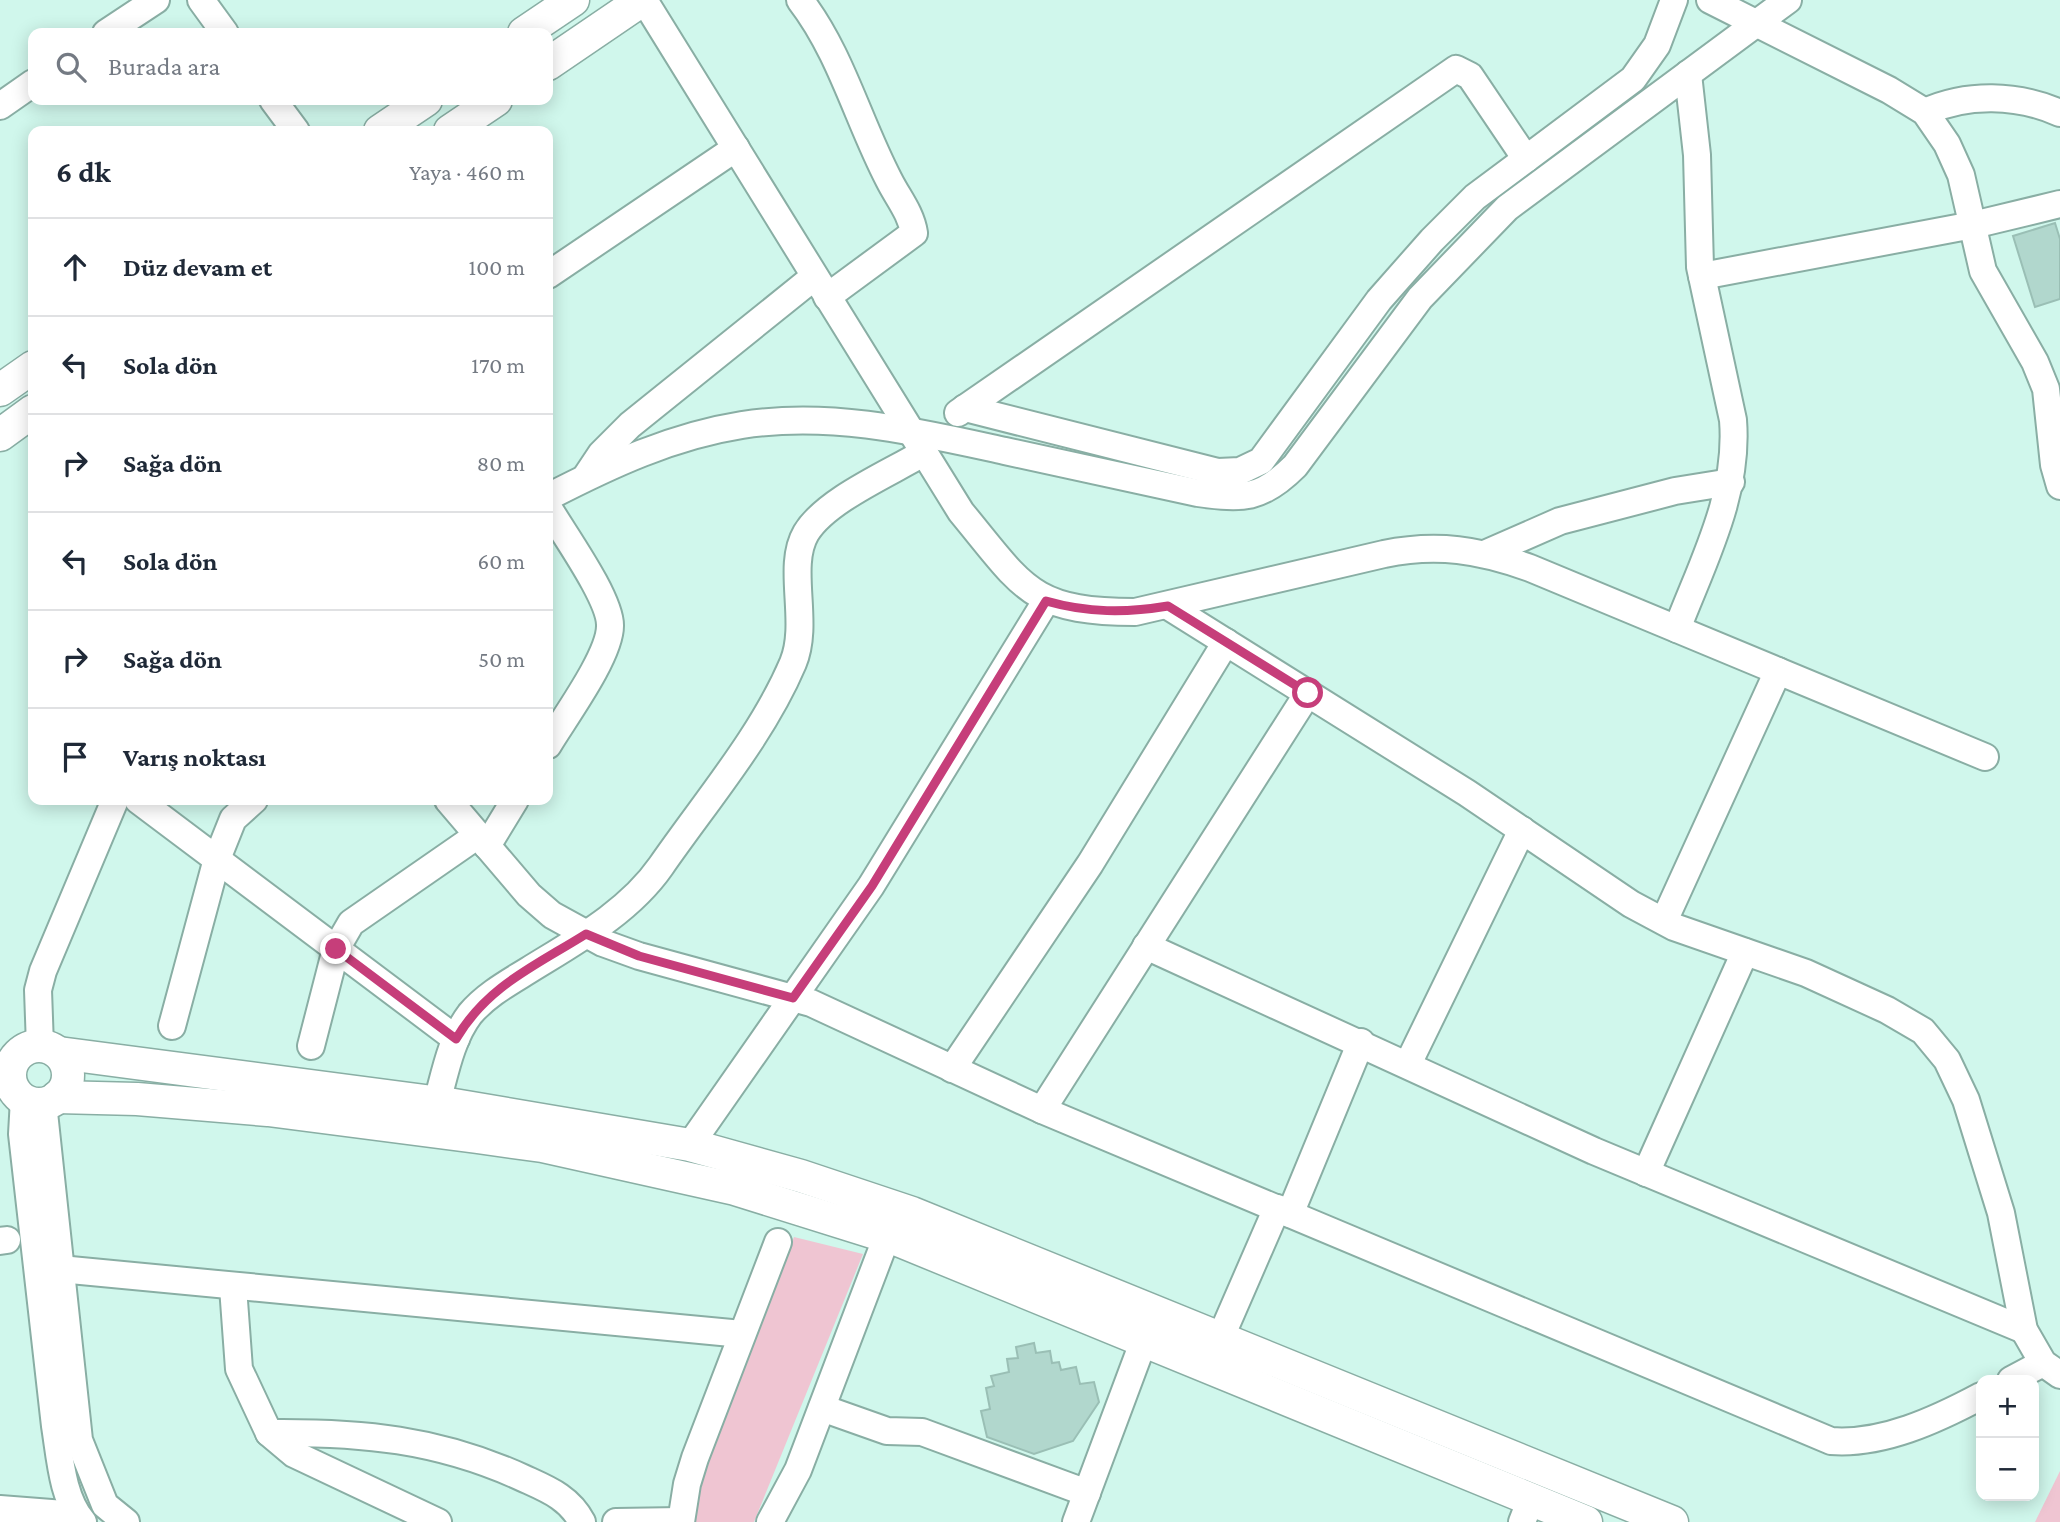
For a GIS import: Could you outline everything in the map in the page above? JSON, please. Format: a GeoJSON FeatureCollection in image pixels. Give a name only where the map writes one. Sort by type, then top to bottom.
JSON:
{"type":"FeatureCollection","features":[{"type":"Feature","properties":{"kind":"main road"},"geometry":{"type":"LineString","coordinates":[[553,61],[643,0]]}},
{"type":"Feature","properties":{"kind":"main road"},"geometry":{"type":"LineString","coordinates":[[529,28],[554,5]]}},
{"type":"Feature","properties":{"kind":"main road"},"geometry":{"type":"LineString","coordinates":[[387,126],[419,105]]}},
{"type":"Feature","properties":{"kind":"main road"},"geometry":{"type":"LineString","coordinates":[[457,126],[489,105]]}},
{"type":"Feature","properties":{"kind":"main road"},"geometry":{"type":"LineString","coordinates":[[0,390],[28,370]]}},
{"type":"Feature","properties":{"kind":"main road"},"geometry":{"type":"LineString","coordinates":[[0,435],[28,415]]}},
{"type":"Feature","properties":{"kind":"main road"},"geometry":{"type":"LineString","coordinates":[[28,1097],[68,1079],[65,1060],[31,1050]]}},
{"type":"Feature","properties":{"kind":"main road"},"geometry":{"type":"LineString","coordinates":[[28,1097],[10,1074],[12,1065],[31,1050],[437,1102],[690,1146],[801,1176],[912,1213],[1672,1522]]}},
{"type":"Feature","properties":{"kind":"main road"},"geometry":{"type":"LineString","coordinates":[[28,1097],[137,1099],[268,1110],[542,1146],[735,1189],[887,1236],[1144,1340],[1527,1511],[1586,1522]]}},
{"type":"Feature","properties":{"kind":"street"},"geometry":{"type":"LineString","coordinates":[[114,28],[156,0]]}},
{"type":"Feature","properties":{"kind":"street"},"geometry":{"type":"LineString","coordinates":[[201,0],[221,28]]}},
{"type":"Feature","properties":{"kind":"street"},"geometry":{"type":"LineString","coordinates":[[643,0],[821,287],[920,439],[961,512],[1023,586],[1046,601],[1098,612],[1135,612],[1413,548],[1451,547],[1487,553],[1985,757]]}},
{"type":"Feature","properties":{"kind":"street"},"geometry":{"type":"LineString","coordinates":[[585,477],[601,453],[630,425],[821,287],[914,233],[912,220],[888,179],[818,23],[800,0]]}},
{"type":"Feature","properties":{"kind":"street"},"geometry":{"type":"LineString","coordinates":[[965,408],[1218,472],[1240,471],[1261,461],[1379,300],[1432,240],[1475,197],[1633,79],[1657,45],[1674,0]]}},
{"type":"Feature","properties":{"kind":"street"},"geometry":{"type":"LineString","coordinates":[[1710,0],[1889,90],[1925,112],[1947,144],[1961,175],[1983,271],[2035,362],[2046,389],[2054,466],[2060,486]]}},
{"type":"Feature","properties":{"kind":"street"},"geometry":{"type":"LineString","coordinates":[[553,494],[585,477],[669,443],[741,426],[796,420],[874,424],[920,439],[1198,493],[1233,498],[1255,496],[1277,484],[1295,466],[1412,308],[1507,208],[1788,0]]}},
{"type":"Feature","properties":{"kind":"street"},"geometry":{"type":"LineString","coordinates":[[437,1102],[456,1039],[470,1015],[489,995],[586,934],[650,881],[764,718],[793,662],[800,638],[800,548],[806,533],[837,504],[920,439],[1456,69],[1470,76],[1527,159]]}},
{"type":"Feature","properties":{"kind":"street"},"geometry":{"type":"LineString","coordinates":[[1676,629],[1731,482],[1733,421],[1702,276],[1697,220],[1697,155],[1688,74]]}},
{"type":"Feature","properties":{"kind":"street"},"geometry":{"type":"LineString","coordinates":[[0,106],[28,86]]}},
{"type":"Feature","properties":{"kind":"street"},"geometry":{"type":"LineString","coordinates":[[1925,112],[1947,102],[2007,99],[2041,105],[2060,113]]}},
{"type":"Feature","properties":{"kind":"street"},"geometry":{"type":"LineString","coordinates":[[277,105],[292,126]]}},
{"type":"Feature","properties":{"kind":"street"},"geometry":{"type":"LineString","coordinates":[[553,272],[736,148]]}},
{"type":"Feature","properties":{"kind":"street"},"geometry":{"type":"LineString","coordinates":[[1702,276],[1973,225],[2060,204]]}},
{"type":"Feature","properties":{"kind":"street"},"geometry":{"type":"LineString","coordinates":[[1487,553],[1560,520],[1675,491],[1731,482]]}},
{"type":"Feature","properties":{"kind":"street"},"geometry":{"type":"LineString","coordinates":[[553,515],[602,598],[610,624],[605,649],[553,737]]}},
{"type":"Feature","properties":{"kind":"street"},"geometry":{"type":"LineString","coordinates":[[690,1146],[872,886],[1046,601]]}},
{"type":"Feature","properties":{"kind":"street"},"geometry":{"type":"LineString","coordinates":[[1168,606],[1522,830],[1631,904],[1664,921],[1806,973],[1887,1010],[1923,1031],[1947,1060],[1966,1100],[2001,1213],[2024,1331],[2051,1369],[2029,1375]]}},
{"type":"Feature","properties":{"kind":"street"},"geometry":{"type":"LineString","coordinates":[[952,1069],[1090,864],[1226,642]]}},
{"type":"Feature","properties":{"kind":"street"},"geometry":{"type":"LineString","coordinates":[[1664,921],[1778,671]]}},
{"type":"Feature","properties":{"kind":"street"},"geometry":{"type":"LineString","coordinates":[[1042,1110],[1308,693]]}},
{"type":"Feature","properties":{"kind":"street"},"geometry":{"type":"LineString","coordinates":[[31,1050],[43,971],[114,805]]}},
{"type":"Feature","properties":{"kind":"street"},"geometry":{"type":"LineString","coordinates":[[145,805],[456,1039]]}},
{"type":"Feature","properties":{"kind":"street"},"geometry":{"type":"LineString","coordinates":[[172,1026],[217,859],[233,819],[248,805]]}},
{"type":"Feature","properties":{"kind":"street"},"geometry":{"type":"LineString","coordinates":[[452,805],[528,895],[552,915],[586,934],[639,956],[793,998],[1042,1110],[1831,1441],[1855,1442],[1880,1437],[1976,1398]]}},
{"type":"Feature","properties":{"kind":"street"},"geometry":{"type":"LineString","coordinates":[[311,1046],[336,949],[351,923],[483,841],[511,805]]}},
{"type":"Feature","properties":{"kind":"street"},"geometry":{"type":"LineString","coordinates":[[1408,1064],[1522,830]]}},
{"type":"Feature","properties":{"kind":"street"},"geometry":{"type":"LineString","coordinates":[[1146,946],[1646,1172],[2024,1331]]}},
{"type":"Feature","properties":{"kind":"street"},"geometry":{"type":"LineString","coordinates":[[1646,1172],[1745,952]]}},
{"type":"Feature","properties":{"kind":"street"},"geometry":{"type":"LineString","coordinates":[[1220,1339],[1361,1042]]}},
{"type":"Feature","properties":{"kind":"street"},"geometry":{"type":"LineString","coordinates":[[28,1097],[60,1269],[79,1440],[105,1505],[125,1522]]}},
{"type":"Feature","properties":{"kind":"street"},"geometry":{"type":"LineString","coordinates":[[0,1509],[80,1519],[62,1471],[55,1426],[22,1134],[28,1097]]}},
{"type":"Feature","properties":{"kind":"street"},"geometry":{"type":"LineString","coordinates":[[770,1522],[798,1470],[887,1236]]}},
{"type":"Feature","properties":{"kind":"street"},"geometry":{"type":"LineString","coordinates":[[616,1522],[681,1521],[687,1484],[695,1458],[778,1242]]}},
{"type":"Feature","properties":{"kind":"street"},"geometry":{"type":"LineString","coordinates":[[60,1269],[742,1334]]}},
{"type":"Feature","properties":{"kind":"street"},"geometry":{"type":"LineString","coordinates":[[233,1287],[239,1369],[270,1433],[294,1454],[438,1522]]}},
{"type":"Feature","properties":{"kind":"street"},"geometry":{"type":"LineString","coordinates":[[1076,1522],[1144,1340]]}},
{"type":"Feature","properties":{"kind":"street"},"geometry":{"type":"LineString","coordinates":[[822,1408],[887,1431],[922,1432],[1087,1493]]}},
{"type":"Feature","properties":{"kind":"street"},"geometry":{"type":"LineString","coordinates":[[270,1433],[368,1434],[460,1453],[490,1463],[553,1492],[569,1503],[582,1522]]}},
{"type":"Feature","properties":{"kind":"shaded area"},"geometry":{"type":"Polygon","coordinates":[[[794,1237],[863,1254],[754,1522],[692,1522],[700,1480],[794,1237]]]}},
{"type":"Feature","properties":{"kind":"shaded area"},"geometry":{"type":"Polygon","coordinates":[[[2060,1471],[2060,1522],[2035,1522],[2060,1471]]]}},
{"type":"Feature","properties":{"kind":"building"},"geometry":{"type":"Polygon","coordinates":[[[2055,223],[2060,239],[2060,299],[2035,307],[2013,236],[2055,223]]]}},
{"type":"Feature","properties":{"kind":"building"},"geometry":{"type":"Polygon","coordinates":[[[1034,1343],[1036,1353],[1050,1351],[1052,1363],[1059,1362],[1061,1370],[1076,1367],[1080,1384],[1094,1382],[1099,1402],[1073,1441],[1034,1454],[987,1437],[981,1411],[990,1409],[986,1388],[994,1386],[991,1376],[1009,1372],[1007,1359],[1018,1358],[1016,1347],[1034,1343]]]}},
{"type":"Feature","properties":{"kind":"route"},"geometry":{"type":"LineString","coordinates":[[336,949],[456,1039],[470,1015],[489,995],[586,934],[639,956],[793,998],[872,886],[1046,601],[1098,612],[1135,612],[1168,606],[1308,693]]}}]}
